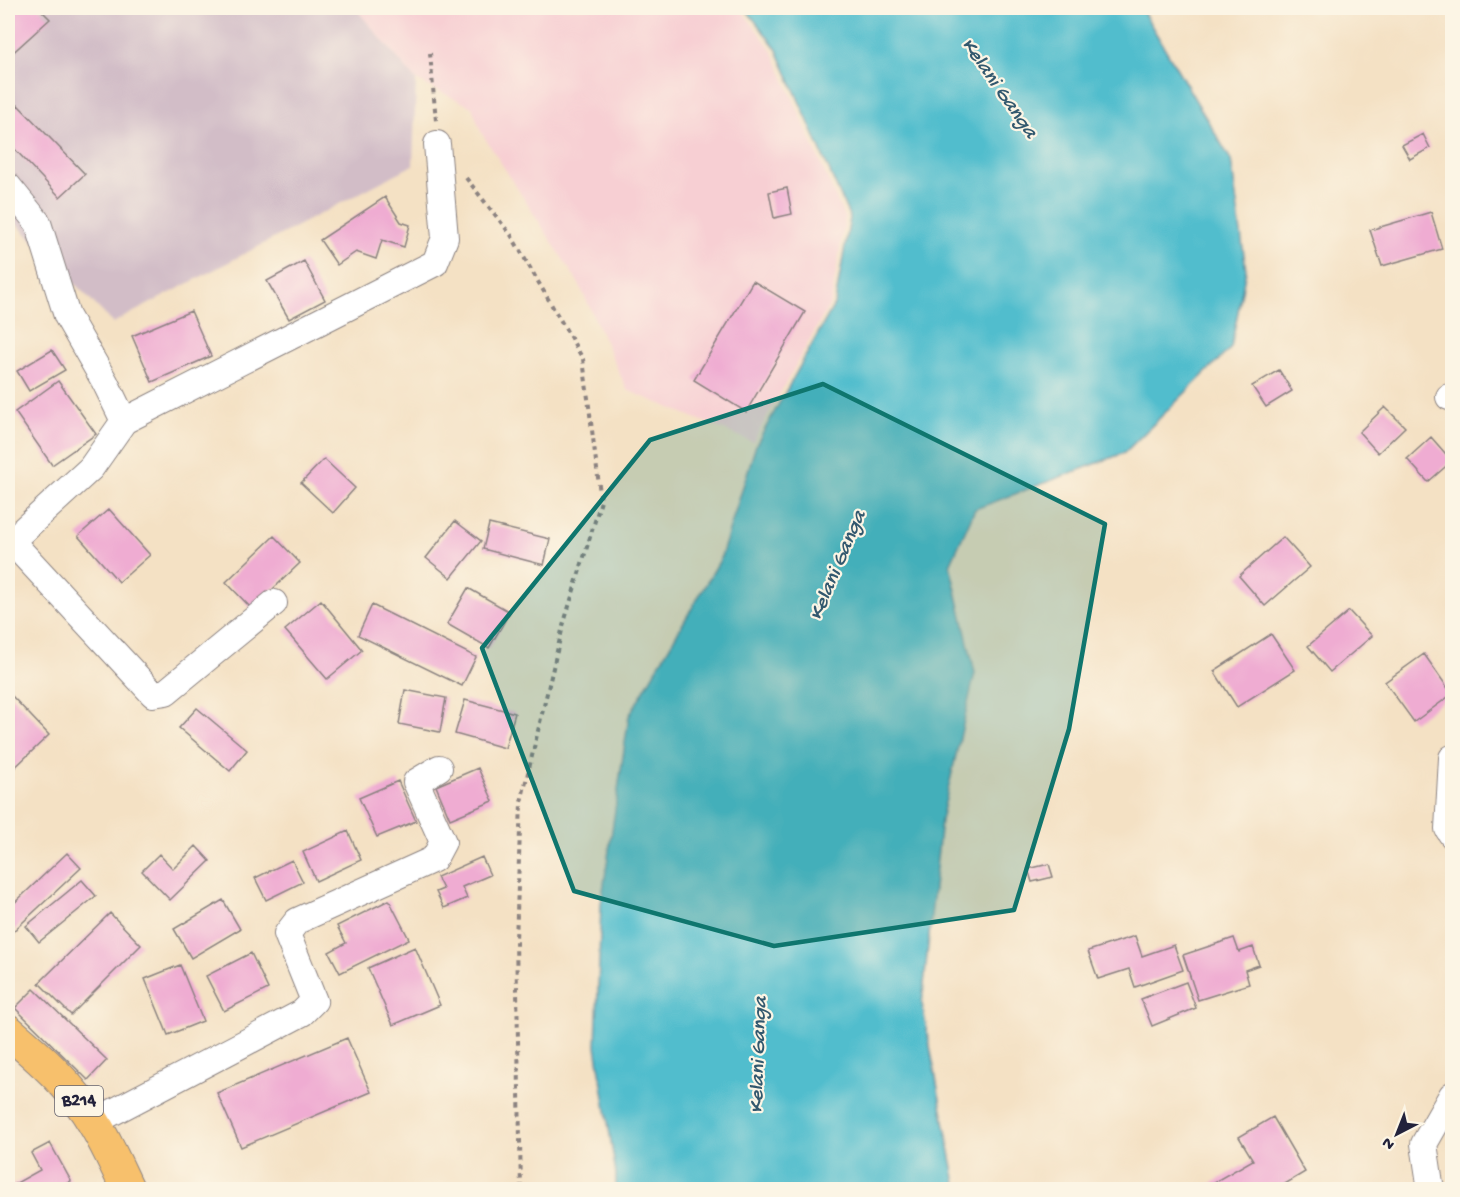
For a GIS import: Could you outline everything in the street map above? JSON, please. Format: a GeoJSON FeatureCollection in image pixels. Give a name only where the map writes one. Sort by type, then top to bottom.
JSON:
{"type":"FeatureCollection","features":[{"type":"Feature","properties":{"kind":"main road","name":"B214"},"geometry":{"type":"LineString","coordinates":[[8,1030],[34,1053],[70,1091],[94,1122],[128,1190]]}},
{"type":"Feature","properties":{"kind":"street"},"geometry":{"type":"LineString","coordinates":[[274,603],[166,692],[153,694],[9,542],[91,468],[124,421],[435,263],[445,238],[437,144]]}},
{"type":"Feature","properties":{"kind":"street"},"geometry":{"type":"LineString","coordinates":[[8,186],[38,223],[68,316],[124,421]]}},
{"type":"Feature","properties":{"kind":"street"},"geometry":{"type":"LineString","coordinates":[[1452,758],[1448,829],[1452,835]]}},
{"type":"Feature","properties":{"kind":"street"},"geometry":{"type":"LineString","coordinates":[[94,1122],[303,1013],[314,1001],[287,934],[297,921],[434,859],[443,842],[416,782],[439,768]]}},
{"type":"Feature","properties":{"kind":"street"},"geometry":{"type":"LineString","coordinates":[[1431,1190],[1424,1144],[1452,1095]]}},
{"type":"Feature","properties":{"kind":"path"},"geometry":{"type":"LineString","coordinates":[[430,53],[437,144]]}},
{"type":"Feature","properties":{"kind":"path"},"geometry":{"type":"LineString","coordinates":[[465,178],[512,235],[583,359],[601,501],[562,626],[521,802],[516,940],[521,1190]]}},
{"type":"Feature","properties":{"kind":"highlighted area"},"geometry":{"type":"Polygon","coordinates":[[[823,384],[1105,524],[1069,729],[1014,910],[774,946],[574,891],[482,648],[650,440],[823,384]]]}},
{"type":"Feature","properties":{"kind":"shaded area"},"geometry":{"type":"Polygon","coordinates":[[[8,8],[355,8],[416,80],[413,165],[113,323],[8,215],[8,8]]]}},
{"type":"Feature","properties":{"kind":"shaded area"},"geometry":{"type":"Polygon","coordinates":[[[355,8],[740,8],[772,50],[845,219],[831,302],[753,442],[627,390],[579,284],[481,132],[472,107],[416,80],[355,8]]]}},
{"type":"Feature","properties":{"kind":"water","name":"Kelani Ganga"},"geometry":{"type":"Polygon","coordinates":[[[745,8],[1141,8],[1231,160],[1246,270],[1231,348],[1124,453],[975,509],[950,565],[975,673],[941,820],[922,1004],[957,1189],[616,1189],[616,1174],[596,1046],[601,904],[629,716],[720,560],[756,445],[835,303],[850,218],[776,48],[745,8]]]}},
{"type":"Feature","properties":{"kind":"building"},"geometry":{"type":"Polygon","coordinates":[[[12,8],[39,8],[50,19],[8,57],[8,11],[12,8]]]}},
{"type":"Feature","properties":{"kind":"building"},"geometry":{"type":"Polygon","coordinates":[[[18,105],[85,174],[60,197],[8,142],[8,115],[18,105]]]}},
{"type":"Feature","properties":{"kind":"building"},"geometry":{"type":"Polygon","coordinates":[[[1423,134],[1430,148],[1410,159],[1402,145],[1423,134]]]}},
{"type":"Feature","properties":{"kind":"building"},"geometry":{"type":"Polygon","coordinates":[[[787,188],[792,214],[774,218],[769,192],[787,188]]]}},
{"type":"Feature","properties":{"kind":"building"},"geometry":{"type":"Polygon","coordinates":[[[385,197],[401,222],[410,225],[404,247],[382,240],[376,259],[356,252],[337,265],[320,240],[385,197]]]}},
{"type":"Feature","properties":{"kind":"building"},"geometry":{"type":"Polygon","coordinates":[[[1431,212],[1442,249],[1382,266],[1370,230],[1431,212]]]}},
{"type":"Feature","properties":{"kind":"building"},"geometry":{"type":"Polygon","coordinates":[[[304,261],[325,300],[289,319],[267,281],[304,261]]]}},
{"type":"Feature","properties":{"kind":"building"},"geometry":{"type":"Polygon","coordinates":[[[753,281],[805,312],[746,412],[694,380],[753,281]]]}},
{"type":"Feature","properties":{"kind":"building"},"geometry":{"type":"Polygon","coordinates":[[[191,311],[211,356],[152,382],[132,336],[191,311]]]}},
{"type":"Feature","properties":{"kind":"building"},"geometry":{"type":"Polygon","coordinates":[[[52,350],[65,370],[29,391],[17,371],[52,350]]]}},
{"type":"Feature","properties":{"kind":"building"},"geometry":{"type":"Polygon","coordinates":[[[1279,370],[1292,391],[1266,407],[1252,386],[1279,370]]]}},
{"type":"Feature","properties":{"kind":"building"},"geometry":{"type":"Polygon","coordinates":[[[58,381],[96,434],[52,465],[15,412],[58,381]]]}},
{"type":"Feature","properties":{"kind":"building"},"geometry":{"type":"Polygon","coordinates":[[[1385,407],[1405,427],[1378,453],[1359,432],[1385,407]]]}},
{"type":"Feature","properties":{"kind":"building"},"geometry":{"type":"Polygon","coordinates":[[[1431,437],[1452,461],[1428,482],[1407,459],[1431,437]]]}},
{"type":"Feature","properties":{"kind":"building"},"geometry":{"type":"Polygon","coordinates":[[[324,459],[355,488],[333,513],[301,483],[324,459]]]}},
{"type":"Feature","properties":{"kind":"building"},"geometry":{"type":"Polygon","coordinates":[[[109,509],[150,555],[119,582],[78,536],[109,509]]]}},
{"type":"Feature","properties":{"kind":"building"},"geometry":{"type":"Polygon","coordinates":[[[455,521],[481,541],[451,578],[426,558],[455,521]]]}},
{"type":"Feature","properties":{"kind":"building"},"geometry":{"type":"Polygon","coordinates":[[[489,524],[550,539],[544,565],[483,549],[489,524]]]}},
{"type":"Feature","properties":{"kind":"building"},"geometry":{"type":"Polygon","coordinates":[[[274,536],[300,563],[252,609],[226,582],[274,536]]]}},
{"type":"Feature","properties":{"kind":"building"},"geometry":{"type":"Polygon","coordinates":[[[1283,537],[1310,567],[1265,606],[1239,576],[1283,537]]]}},
{"type":"Feature","properties":{"kind":"building"},"geometry":{"type":"Polygon","coordinates":[[[468,588],[510,612],[489,648],[447,624],[468,588]]]}},
{"type":"Feature","properties":{"kind":"building"},"geometry":{"type":"Polygon","coordinates":[[[321,600],[362,650],[327,679],[285,630],[321,600]]]}},
{"type":"Feature","properties":{"kind":"building"},"geometry":{"type":"Polygon","coordinates":[[[372,605],[476,657],[462,686],[358,635],[372,605]]]}},
{"type":"Feature","properties":{"kind":"building"},"geometry":{"type":"Polygon","coordinates":[[[1349,611],[1372,636],[1330,672],[1308,646],[1349,611]]]}},
{"type":"Feature","properties":{"kind":"building"},"geometry":{"type":"Polygon","coordinates":[[[1271,634],[1295,670],[1237,707],[1214,671],[1271,634]]]}},
{"type":"Feature","properties":{"kind":"building"},"geometry":{"type":"Polygon","coordinates":[[[1424,654],[1452,694],[1414,722],[1385,682],[1424,654]]]}},
{"type":"Feature","properties":{"kind":"building"},"geometry":{"type":"Polygon","coordinates":[[[405,690],[446,698],[440,732],[399,724],[405,690]]]}},
{"type":"Feature","properties":{"kind":"building"},"geometry":{"type":"Polygon","coordinates":[[[11,695],[49,735],[8,774],[8,698],[11,695]]]}},
{"type":"Feature","properties":{"kind":"building"},"geometry":{"type":"Polygon","coordinates":[[[465,700],[515,713],[505,748],[455,734],[465,700]]]}},
{"type":"Feature","properties":{"kind":"building"},"geometry":{"type":"Polygon","coordinates":[[[197,708],[247,750],[230,771],[179,728],[197,708]]]}},
{"type":"Feature","properties":{"kind":"building"},"geometry":{"type":"Polygon","coordinates":[[[478,768],[493,801],[450,819],[436,786],[478,768]]]}},
{"type":"Feature","properties":{"kind":"building"},"geometry":{"type":"Polygon","coordinates":[[[398,781],[416,821],[377,837],[359,798],[398,781]]]}},
{"type":"Feature","properties":{"kind":"building"},"geometry":{"type":"Polygon","coordinates":[[[348,831],[361,860],[316,881],[303,852],[348,831]]]}},
{"type":"Feature","properties":{"kind":"building"},"geometry":{"type":"Polygon","coordinates":[[[196,846],[210,861],[170,900],[142,871],[159,854],[173,869],[196,846]]]}},
{"type":"Feature","properties":{"kind":"building"},"geometry":{"type":"Polygon","coordinates":[[[67,853],[81,868],[8,936],[8,909],[67,853]]]}},
{"type":"Feature","properties":{"kind":"building"},"geometry":{"type":"Polygon","coordinates":[[[482,857],[490,875],[462,887],[467,898],[444,908],[436,892],[443,889],[437,877],[482,857]]]}},
{"type":"Feature","properties":{"kind":"building"},"geometry":{"type":"Polygon","coordinates":[[[292,860],[303,882],[266,900],[255,878],[292,860]]]}},
{"type":"Feature","properties":{"kind":"building"},"geometry":{"type":"Polygon","coordinates":[[[1049,864],[1053,877],[1032,882],[1028,869],[1049,864]]]}},
{"type":"Feature","properties":{"kind":"building"},"geometry":{"type":"Polygon","coordinates":[[[82,880],[96,896],[39,942],[26,926],[82,880]]]}},
{"type":"Feature","properties":{"kind":"building"},"geometry":{"type":"Polygon","coordinates":[[[223,900],[240,929],[191,958],[174,929],[223,900]]]}},
{"type":"Feature","properties":{"kind":"building"},"geometry":{"type":"Polygon","coordinates":[[[389,900],[409,939],[340,973],[329,952],[346,943],[337,926],[389,900]]]}},
{"type":"Feature","properties":{"kind":"building"},"geometry":{"type":"Polygon","coordinates":[[[110,913],[141,945],[71,1015],[39,983],[110,913]]]}},
{"type":"Feature","properties":{"kind":"building"},"geometry":{"type":"Polygon","coordinates":[[[1135,936],[1142,956],[1174,945],[1183,970],[1135,987],[1129,969],[1098,979],[1088,951],[1135,936]]]}},
{"type":"Feature","properties":{"kind":"building"},"geometry":{"type":"Polygon","coordinates":[[[1234,938],[1239,952],[1253,947],[1259,965],[1245,970],[1249,984],[1198,1000],[1183,955],[1234,938]]]}},
{"type":"Feature","properties":{"kind":"building"},"geometry":{"type":"Polygon","coordinates":[[[415,947],[440,1005],[393,1025],[368,968],[415,947]]]}},
{"type":"Feature","properties":{"kind":"building"},"geometry":{"type":"Polygon","coordinates":[[[251,953],[268,989],[224,1011],[206,976],[251,953]]]}},
{"type":"Feature","properties":{"kind":"building"},"geometry":{"type":"Polygon","coordinates":[[[180,965],[203,1021],[168,1035],[145,979],[180,965]]]}},
{"type":"Feature","properties":{"kind":"building"},"geometry":{"type":"Polygon","coordinates":[[[1186,982],[1196,1008],[1152,1026],[1141,999],[1186,982]]]}},
{"type":"Feature","properties":{"kind":"building"},"geometry":{"type":"Polygon","coordinates":[[[34,989],[107,1060],[88,1080],[15,1008],[34,989]]]}},
{"type":"Feature","properties":{"kind":"building"},"geometry":{"type":"Polygon","coordinates":[[[347,1038],[371,1092],[241,1147],[217,1093],[347,1038]]]}},
{"type":"Feature","properties":{"kind":"building"},"geometry":{"type":"Polygon","coordinates":[[[1273,1117],[1305,1172],[1275,1190],[1212,1190],[1209,1185],[1253,1160],[1239,1137],[1273,1117]]]}},
{"type":"Feature","properties":{"kind":"building"},"geometry":{"type":"Polygon","coordinates":[[[50,1143],[71,1181],[55,1190],[13,1190],[11,1186],[40,1170],[31,1153],[50,1143]]]}}]}
